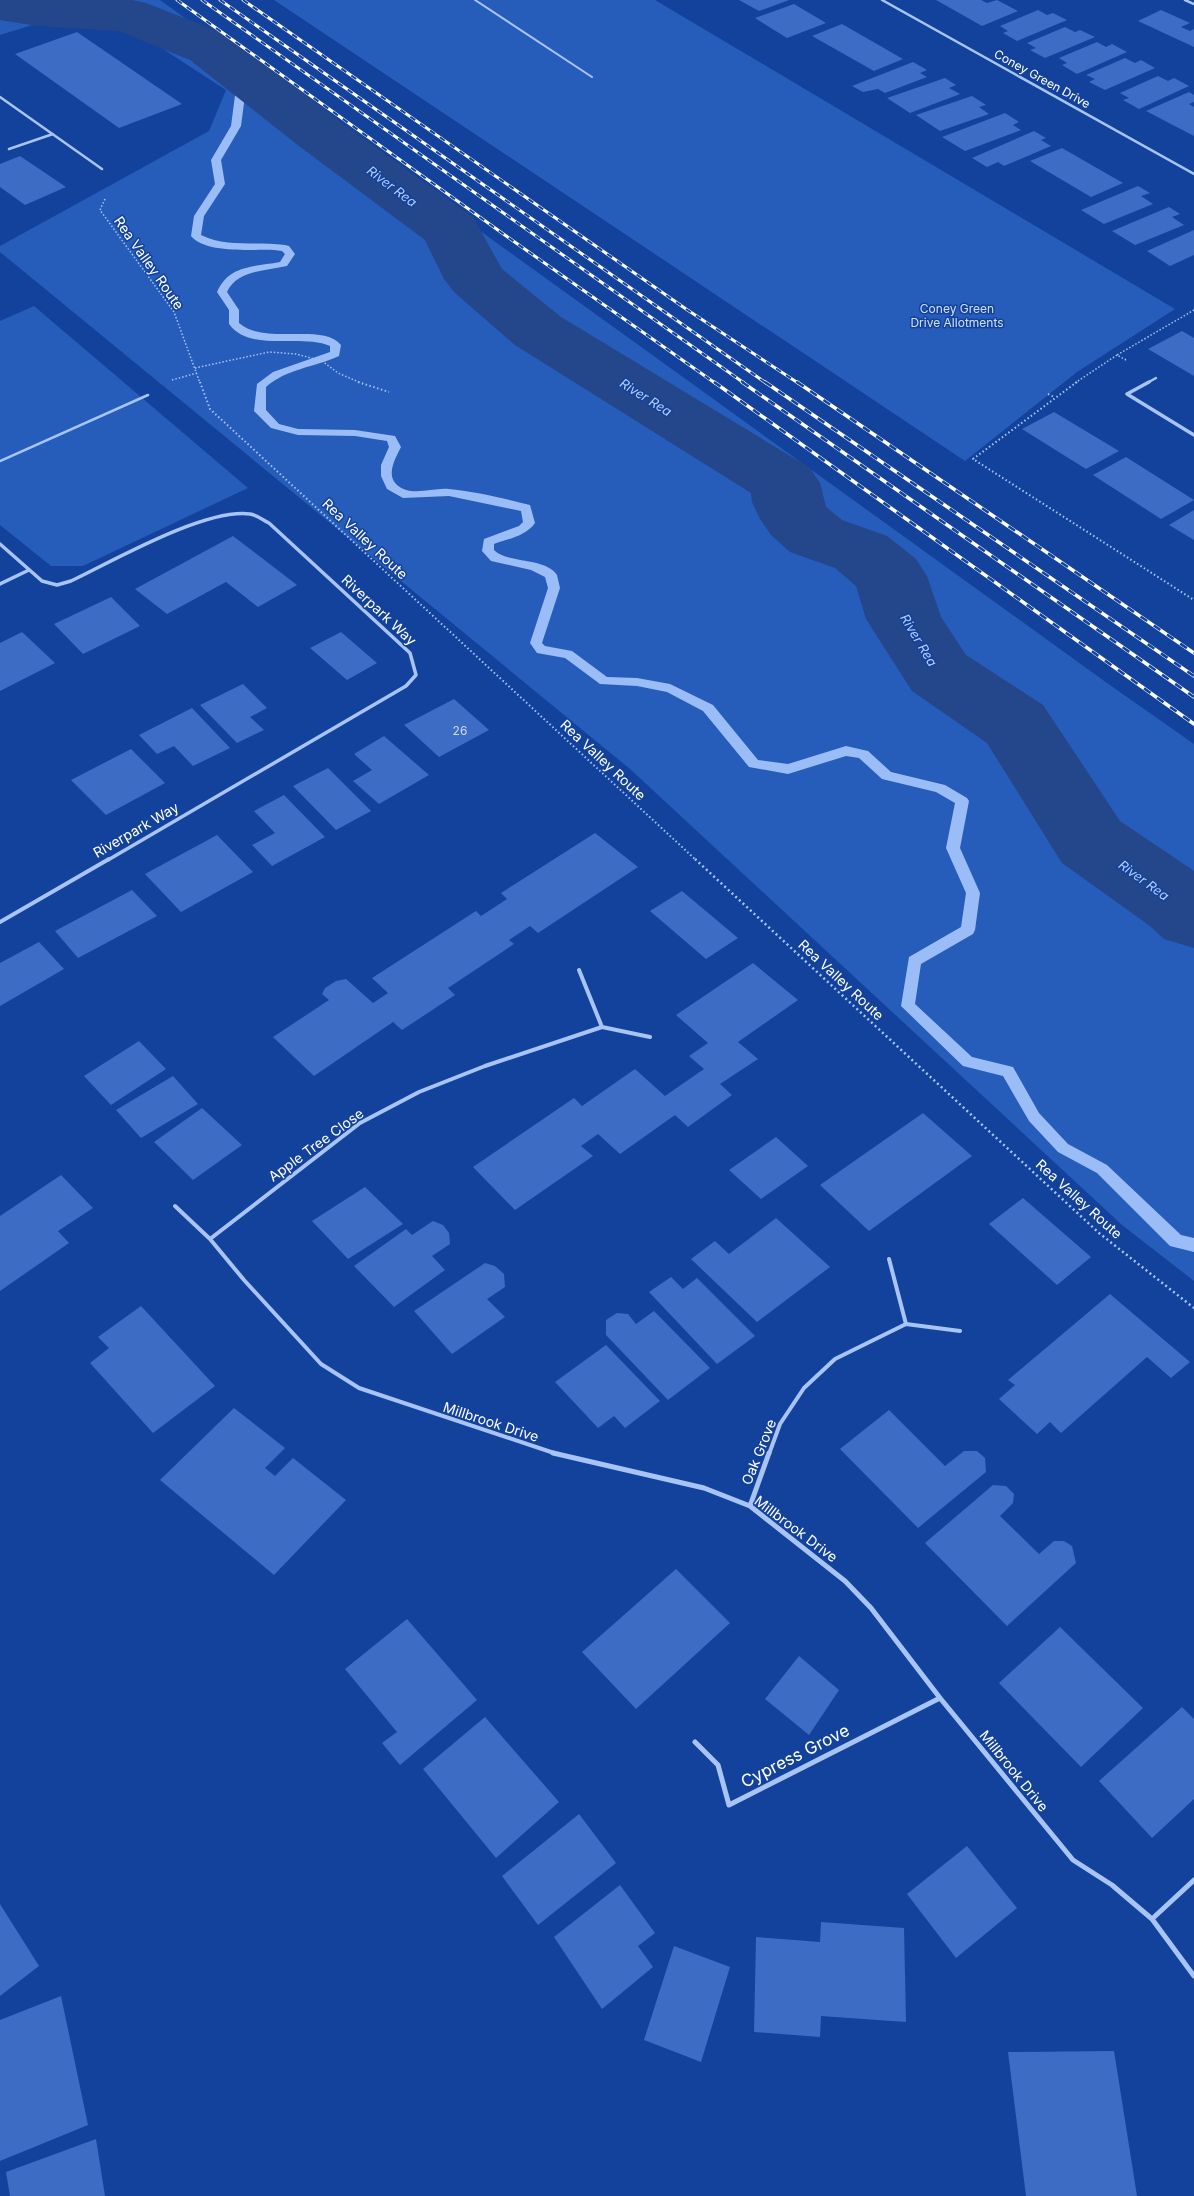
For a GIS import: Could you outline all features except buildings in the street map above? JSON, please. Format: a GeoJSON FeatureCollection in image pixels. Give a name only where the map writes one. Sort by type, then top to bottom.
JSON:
{"type":"FeatureCollection","features":[{"type":"Feature","properties":{"kind":"street","name":"Coney Green Drive"},"geometry":{"type":"LineString","coordinates":[[882,0],[1194,174]]}},
{"type":"Feature","properties":{"kind":"street"},"geometry":{"type":"LineString","coordinates":[[1185,0],[1194,4]]}},
{"type":"Feature","properties":{"kind":"street"},"geometry":{"type":"LineString","coordinates":[[0,97],[102,169]]}},
{"type":"Feature","properties":{"kind":"street"},"geometry":{"type":"LineString","coordinates":[[9,149],[52,134]]}},
{"type":"Feature","properties":{"kind":"street"},"geometry":{"type":"LineString","coordinates":[[1156,378],[1127,394],[1194,435]]}},
{"type":"Feature","properties":{"kind":"street","name":"Riverpark Way"},"geometry":{"type":"LineString","coordinates":[[0,544],[42,581],[56,584],[71,581],[187,527],[216,518],[250,514],[269,523],[410,653],[416,675],[406,686],[0,922]]}},
{"type":"Feature","properties":{"kind":"street"},"geometry":{"type":"LineString","coordinates":[[0,584],[29,570]]}},
{"type":"Feature","properties":{"kind":"street"},"geometry":{"type":"LineString","coordinates":[[578,970],[602,1028]]}},
{"type":"Feature","properties":{"kind":"street","name":"Apple Tree Close"},"geometry":{"type":"LineString","coordinates":[[210,1239],[360,1123],[419,1092],[485,1066],[602,1028],[650,1037]]}},
{"type":"Feature","properties":{"kind":"street"},"geometry":{"type":"LineString","coordinates":[[175,1206],[210,1239]]}},
{"type":"Feature","properties":{"kind":"street","name":"Millbrook Drive"},"geometry":{"type":"LineString","coordinates":[[210,1239],[244,1280],[320,1364],[359,1388],[547,1452],[704,1488],[750,1506],[845,1581],[871,1608],[940,1698],[1073,1860],[1112,1885],[1152,1919],[1194,1976]]}},
{"type":"Feature","properties":{"kind":"street"},"geometry":{"type":"LineString","coordinates":[[889,1259],[906,1324],[960,1331]]}},
{"type":"Feature","properties":{"kind":"street","name":"Oak Grove"},"geometry":{"type":"LineString","coordinates":[[750,1506],[780,1424],[804,1388],[835,1359],[906,1324]]}},
{"type":"Feature","properties":{"kind":"street","name":"Cypress Grove"},"geometry":{"type":"LineString","coordinates":[[695,1742],[718,1765],[729,1805],[940,1698]]}},
{"type":"Feature","properties":{"kind":"street"},"geometry":{"type":"LineString","coordinates":[[1152,1919],[1194,1880]]}},
{"type":"Feature","properties":{"kind":"lane"},"geometry":{"type":"LineString","coordinates":[[475,0],[592,77]]}},
{"type":"Feature","properties":{"kind":"lane"},"geometry":{"type":"LineString","coordinates":[[0,461],[148,395]]}},
{"type":"Feature","properties":{"kind":"path","name":"Rea Valley Route"},"geometry":{"type":"LineString","coordinates":[[102,169],[114,179],[100,210],[174,312],[210,409],[1099,1233],[1194,1308]]}},
{"type":"Feature","properties":{"kind":"path"},"geometry":{"type":"LineString","coordinates":[[1194,310],[1116,355],[1054,397],[973,459],[1194,600]]}},
{"type":"Feature","properties":{"kind":"path"},"geometry":{"type":"LineString","coordinates":[[195,368],[269,352],[296,354],[322,361],[338,373],[372,388],[389,392]]}},
{"type":"Feature","properties":{"kind":"path"},"geometry":{"type":"LineString","coordinates":[[1116,355],[1156,378]]}},
{"type":"Feature","properties":{"kind":"path"},"geometry":{"type":"LineString","coordinates":[[1048,394],[1054,397]]}},
{"type":"Feature","properties":{"kind":"green space"},"geometry":{"type":"Polygon","coordinates":[[[0,0],[160,0],[1107,683],[1194,744],[1194,1281],[1122,1225],[630,769],[0,252],[0,246],[209,131],[226,90],[126,25],[39,23],[0,35],[0,0]]]}},
{"type":"Feature","properties":{"kind":"green space","name":"Coney Green Drive Allotments"},"geometry":{"type":"Polygon","coordinates":[[[274,0],[655,0],[1175,309],[1077,372],[965,461],[274,0]]]}},
{"type":"Feature","properties":{"kind":"green space"},"geometry":{"type":"Polygon","coordinates":[[[34,306],[248,488],[83,566],[51,566],[0,525],[0,321],[34,306]]]}},
{"type":"Feature","properties":{"kind":"waterway","name":"River Rea"},"geometry":{"type":"LineString","coordinates":[[0,4],[37,10],[127,15],[210,48],[320,134],[451,230],[476,279],[538,331],[785,483],[788,502],[796,519],[816,536],[861,552],[890,576],[904,619],[939,673],[1015,724],[1091,842],[1180,904],[1194,916]]}},
{"type":"Feature","properties":{"kind":"waterway"},"geometry":{"type":"LineString","coordinates":[[210,48],[241,88],[236,126],[216,160],[220,184],[199,216],[196,236],[217,245],[274,246],[285,248],[290,254],[283,264],[239,273],[227,281],[222,292],[234,310],[234,324],[242,331],[257,336],[315,338],[326,340],[336,345],[335,354],[276,375],[261,386],[260,411],[275,426],[298,432],[328,434],[355,433],[391,438],[395,447],[387,465],[387,476],[391,486],[407,495],[449,492],[526,508],[529,523],[523,529],[488,542],[488,551],[495,558],[535,567],[551,575],[554,588],[536,643],[541,650],[568,654],[604,681],[637,682],[670,688],[708,708],[754,764],[788,769],[846,751],[863,754],[887,776],[940,788],[962,801],[953,848],[973,893],[968,930],[914,961],[908,1006],[968,1062],[1008,1071],[1034,1117],[1063,1148],[1102,1169],[1176,1241],[1194,1245]]}},
{"type":"Feature","properties":{"kind":"railway"},"geometry":{"type":"LineString","coordinates":[[177,0],[509,238],[715,383]]}},
{"type":"Feature","properties":{"kind":"railway"},"geometry":{"type":"LineString","coordinates":[[202,0],[744,383]]}},
{"type":"Feature","properties":{"kind":"railway"},"geometry":{"type":"LineString","coordinates":[[220,0],[766,383]]}},
{"type":"Feature","properties":{"kind":"railway"},"geometry":{"type":"LineString","coordinates":[[243,0],[686,309],[798,383]]}},
{"type":"Feature","properties":{"kind":"railway"},"geometry":{"type":"LineString","coordinates":[[714,382],[1194,724]]}},
{"type":"Feature","properties":{"kind":"railway"},"geometry":{"type":"LineString","coordinates":[[742,382],[1194,697]]}},
{"type":"Feature","properties":{"kind":"railway"},"geometry":{"type":"LineString","coordinates":[[765,382],[1194,676]]}},
{"type":"Feature","properties":{"kind":"railway"},"geometry":{"type":"LineString","coordinates":[[797,382],[1194,653]]}}]}
